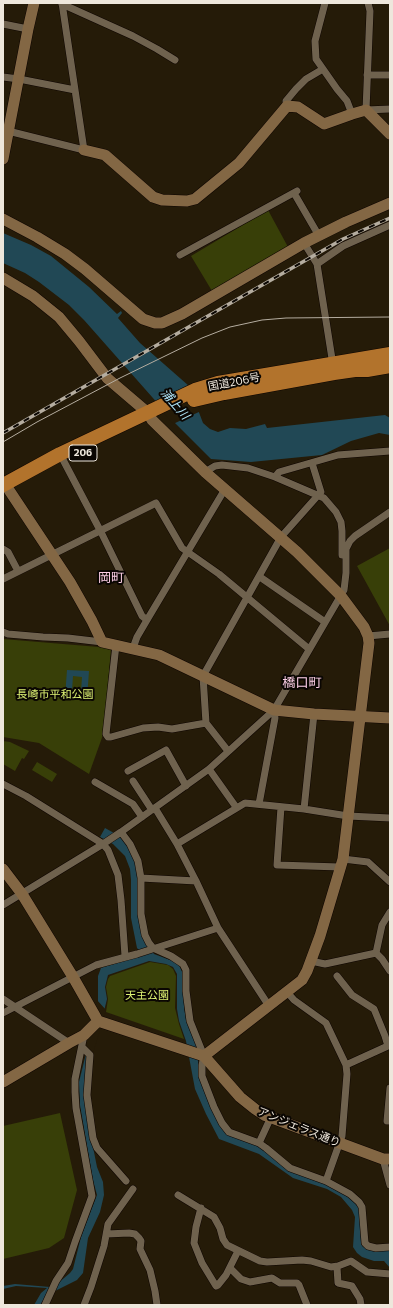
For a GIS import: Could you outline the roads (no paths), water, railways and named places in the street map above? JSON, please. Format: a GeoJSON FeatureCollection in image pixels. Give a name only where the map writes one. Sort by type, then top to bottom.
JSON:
{"type":"FeatureCollection","features":[{"type":"Feature","properties":{"kind":"highway","name":"国道206号"},"geometry":{"type":"LineString","coordinates":[[5,489],[62,458],[218,383],[333,369],[390,354]]}},
{"type":"Feature","properties":{"kind":"highway","name":"国道206号"},"geometry":{"type":"LineString","coordinates":[[333,369],[367,370],[390,366]]}},
{"type":"Feature","properties":{"kind":"street"},"geometry":{"type":"LineString","coordinates":[[3,159],[7,128],[19,79],[34,3]]}},
{"type":"Feature","properties":{"kind":"street"},"geometry":{"type":"LineString","coordinates":[[325,3],[315,41],[316,59],[337,90],[347,101],[352,114]]}},
{"type":"Feature","properties":{"kind":"street"},"geometry":{"type":"LineString","coordinates":[[368,3],[370,12],[366,110],[390,134]]}},
{"type":"Feature","properties":{"kind":"street"},"geometry":{"type":"LineString","coordinates":[[62,4],[133,36],[175,60]]}},
{"type":"Feature","properties":{"kind":"street"},"geometry":{"type":"LineString","coordinates":[[62,4],[84,150]]}},
{"type":"Feature","properties":{"kind":"street"},"geometry":{"type":"LineString","coordinates":[[3,24],[28,29]]}},
{"type":"Feature","properties":{"kind":"street"},"geometry":{"type":"LineString","coordinates":[[7,128],[105,155],[153,197],[162,200],[187,201],[195,199],[239,163],[287,106],[286,101],[296,89],[306,79],[323,69]]}},
{"type":"Feature","properties":{"kind":"street"},"geometry":{"type":"LineString","coordinates":[[367,75],[390,74]]}},
{"type":"Feature","properties":{"kind":"street"},"geometry":{"type":"LineString","coordinates":[[3,77],[75,90]]}},
{"type":"Feature","properties":{"kind":"street"},"geometry":{"type":"LineString","coordinates":[[287,106],[298,107],[324,124],[366,110],[390,109]]}},
{"type":"Feature","properties":{"kind":"street"},"geometry":{"type":"LineString","coordinates":[[180,255],[295,192],[319,236]]}},
{"type":"Feature","properties":{"kind":"street"},"geometry":{"type":"LineString","coordinates":[[3,219],[65,254],[85,269],[143,319],[155,323],[169,321],[304,244],[346,222],[390,203]]}},
{"type":"Feature","properties":{"kind":"street"},"geometry":{"type":"LineString","coordinates":[[317,264],[343,246],[390,225]]}},
{"type":"Feature","properties":{"kind":"street"},"geometry":{"type":"LineString","coordinates":[[304,244],[317,264],[333,369]]}},
{"type":"Feature","properties":{"kind":"street"},"geometry":{"type":"LineString","coordinates":[[3,278],[33,296],[59,317],[107,378],[155,414],[205,472],[281,537],[340,596],[364,627],[368,636],[369,643],[342,863],[311,961],[302,980],[202,1055]]}},
{"type":"Feature","properties":{"kind":"street"},"geometry":{"type":"LineString","coordinates":[[275,477],[280,472],[338,455],[390,451]]}},
{"type":"Feature","properties":{"kind":"street"},"geometry":{"type":"LineString","coordinates":[[62,458],[101,532],[142,616],[147,620]]}},
{"type":"Feature","properties":{"kind":"street"},"geometry":{"type":"LineString","coordinates":[[228,751],[206,723],[203,676],[260,577],[281,537],[321,492],[312,463]]}},
{"type":"Feature","properties":{"kind":"street"},"geometry":{"type":"LineString","coordinates":[[205,472],[214,466],[248,468],[275,477],[324,498],[336,512],[341,522],[342,569],[345,576]]}},
{"type":"Feature","properties":{"kind":"street"},"geometry":{"type":"LineString","coordinates":[[5,489],[80,597],[102,642]]}},
{"type":"Feature","properties":{"kind":"street"},"geometry":{"type":"LineString","coordinates":[[133,648],[137,637],[225,489]]}},
{"type":"Feature","properties":{"kind":"street"},"geometry":{"type":"LineString","coordinates":[[3,579],[156,504],[182,548],[187,553],[219,574],[309,649]]}},
{"type":"Feature","properties":{"kind":"street"},"geometry":{"type":"LineString","coordinates":[[3,905],[120,833],[186,786],[209,769],[274,710],[344,590],[346,549],[350,541],[354,536],[390,512]]}},
{"type":"Feature","properties":{"kind":"street"},"geometry":{"type":"LineString","coordinates":[[3,549],[8,552],[18,572]]}},
{"type":"Feature","properties":{"kind":"street"},"geometry":{"type":"LineString","coordinates":[[260,577],[325,622]]}},
{"type":"Feature","properties":{"kind":"street"},"geometry":{"type":"LineString","coordinates":[[3,632],[8,634],[102,642],[159,655],[274,710],[314,714],[390,718]]}},
{"type":"Feature","properties":{"kind":"street"},"geometry":{"type":"LineString","coordinates":[[368,636],[390,634]]}},
{"type":"Feature","properties":{"kind":"street"},"geometry":{"type":"LineString","coordinates":[[116,645],[106,730],[106,734],[109,738],[143,728],[158,727],[172,729],[206,723]]}},
{"type":"Feature","properties":{"kind":"street"},"geometry":{"type":"LineString","coordinates":[[259,804],[275,718],[274,710]]}},
{"type":"Feature","properties":{"kind":"street"},"geometry":{"type":"LineString","coordinates":[[304,809],[314,714]]}},
{"type":"Feature","properties":{"kind":"street"},"geometry":{"type":"LineString","coordinates":[[128,771],[166,750],[186,786]]}},
{"type":"Feature","properties":{"kind":"street"},"geometry":{"type":"LineString","coordinates":[[209,769],[236,808]]}},
{"type":"Feature","properties":{"kind":"street"},"geometry":{"type":"LineString","coordinates":[[133,781],[177,844],[218,928],[268,1006]]}},
{"type":"Feature","properties":{"kind":"street"},"geometry":{"type":"LineString","coordinates":[[95,782],[133,804],[142,817]]}},
{"type":"Feature","properties":{"kind":"street"},"geometry":{"type":"LineString","coordinates":[[3,784],[26,796],[104,843],[118,875],[125,956]]}},
{"type":"Feature","properties":{"kind":"street"},"geometry":{"type":"LineString","coordinates":[[177,844],[245,802],[348,816],[390,818]]}},
{"type":"Feature","properties":{"kind":"street"},"geometry":{"type":"LineString","coordinates":[[281,807],[277,864],[368,862],[390,882]]}},
{"type":"Feature","properties":{"kind":"street"},"geometry":{"type":"LineString","coordinates":[[120,833],[130,844],[138,862],[141,878],[141,914],[145,934],[152,949],[177,960],[183,964],[186,970],[186,991],[190,1021],[202,1055],[202,1076],[222,1123],[229,1132],[259,1143],[290,1168],[326,1181],[350,1194],[362,1207],[364,1216],[365,1243],[368,1246],[376,1248],[390,1247]]}},
{"type":"Feature","properties":{"kind":"street"},"geometry":{"type":"LineString","coordinates":[[3,869],[22,894],[98,1021],[202,1055]]}},
{"type":"Feature","properties":{"kind":"street"},"geometry":{"type":"LineString","coordinates":[[141,878],[196,881]]}},
{"type":"Feature","properties":{"kind":"street"},"geometry":{"type":"LineString","coordinates":[[376,953],[382,924],[390,912]]}},
{"type":"Feature","properties":{"kind":"street"},"geometry":{"type":"LineString","coordinates":[[3,1013],[96,965],[137,954],[218,928]]}},
{"type":"Feature","properties":{"kind":"street"},"geometry":{"type":"LineString","coordinates":[[311,961],[325,964],[376,953]]}},
{"type":"Feature","properties":{"kind":"street"},"geometry":{"type":"LineString","coordinates":[[376,953],[390,971]]}},
{"type":"Feature","properties":{"kind":"street"},"geometry":{"type":"LineString","coordinates":[[337,976],[352,995],[374,1010],[389,1046],[346,1065]]}},
{"type":"Feature","properties":{"kind":"street"},"geometry":{"type":"LineString","coordinates":[[287,992],[294,1000],[326,1023],[346,1065],[347,1074],[342,1136],[326,1181]]}},
{"type":"Feature","properties":{"kind":"street"},"geometry":{"type":"LineString","coordinates":[[3,999],[69,1043]]}},
{"type":"Feature","properties":{"kind":"street"},"geometry":{"type":"LineString","coordinates":[[3,1082],[84,1035],[98,1021]]}},
{"type":"Feature","properties":{"kind":"street"},"geometry":{"type":"LineString","coordinates":[[47,1302],[56,1281],[68,1263],[92,1196],[76,1100],[75,1079],[84,1035]]}},
{"type":"Feature","properties":{"kind":"street"},"geometry":{"type":"LineString","coordinates":[[82,1048],[90,1055],[87,1096],[93,1138],[98,1148],[126,1181]]}},
{"type":"Feature","properties":{"kind":"street","name":"アンジェラス通り"},"geometry":{"type":"LineString","coordinates":[[202,1055],[240,1097],[255,1110],[340,1144],[386,1159]]}},
{"type":"Feature","properties":{"kind":"street"},"geometry":{"type":"LineString","coordinates":[[390,1088],[387,1121],[390,1121]]}},
{"type":"Feature","properties":{"kind":"street"},"geometry":{"type":"LineString","coordinates":[[259,1143],[271,1117]]}},
{"type":"Feature","properties":{"kind":"street"},"geometry":{"type":"LineString","coordinates":[[386,1159],[390,1185]]}},
{"type":"Feature","properties":{"kind":"street"},"geometry":{"type":"LineString","coordinates":[[84,1305],[92,1287],[107,1234],[108,1224],[133,1188]]}},
{"type":"Feature","properties":{"kind":"street"},"geometry":{"type":"LineString","coordinates":[[178,1195],[214,1217],[220,1228],[224,1243],[227,1246],[260,1261],[302,1260],[331,1267],[352,1261],[367,1272],[390,1274]]}},
{"type":"Feature","properties":{"kind":"street"},"geometry":{"type":"LineString","coordinates":[[201,1208],[194,1243],[202,1263],[216,1286],[230,1268],[238,1251]]}},
{"type":"Feature","properties":{"kind":"street"},"geometry":{"type":"LineString","coordinates":[[107,1234],[129,1233],[135,1234],[139,1238],[141,1241],[140,1249],[150,1270],[156,1291],[157,1305]]}},
{"type":"Feature","properties":{"kind":"street"},"geometry":{"type":"LineString","coordinates":[[337,1266],[338,1282],[352,1286],[360,1299],[361,1305]]}},
{"type":"Feature","properties":{"kind":"street"},"geometry":{"type":"LineString","coordinates":[[230,1268],[241,1279],[250,1282],[272,1278],[280,1283],[297,1283],[308,1305]]}},
{"type":"Feature","properties":{"kind":"water","name":"浦上川"},"geometry":{"type":"Polygon","coordinates":[[[3,233],[31,245],[51,256],[89,287],[117,314],[121,311],[122,313],[118,318],[140,343],[189,386],[203,423],[210,429],[218,432],[230,428],[246,429],[265,424],[267,428],[385,415],[390,418],[390,435],[379,433],[351,441],[322,455],[251,462],[211,459],[175,423],[69,305],[25,273],[3,263],[3,233]]]}},
{"type":"Feature","properties":{"kind":"water"},"geometry":{"type":"Polygon","coordinates":[[[67,670],[89,671],[87,699],[65,697],[67,670]],[[73,676],[72,691],[81,692],[82,677],[73,676]]]}},
{"type":"Feature","properties":{"kind":"water"},"geometry":{"type":"Polygon","coordinates":[[[105,828],[123,838],[132,853],[137,867],[146,943],[154,954],[178,963],[183,974],[186,1020],[196,1043],[200,1077],[224,1130],[262,1147],[275,1159],[330,1185],[352,1200],[358,1207],[360,1215],[361,1244],[363,1247],[374,1251],[390,1250],[390,1268],[384,1261],[374,1261],[362,1257],[357,1253],[353,1247],[355,1217],[352,1210],[341,1197],[327,1189],[293,1178],[259,1154],[219,1139],[195,1089],[186,1041],[179,1021],[177,1009],[177,974],[173,967],[166,964],[149,961],[108,975],[105,987],[107,999],[89,1059],[90,1132],[97,1167],[103,1182],[104,1195],[100,1212],[88,1238],[83,1273],[77,1280],[47,1295],[40,1305],[34,1305],[41,1293],[47,1288],[16,1286],[3,1289],[3,1286],[15,1284],[50,1287],[57,1284],[70,1273],[73,1269],[81,1237],[97,1195],[80,1105],[79,1082],[98,1005],[98,976],[101,968],[144,955],[137,948],[131,918],[130,869],[125,856],[113,844],[100,837],[105,828]]]}},
{"type":"Feature","properties":{"kind":"tram line"},"geometry":{"type":"LineString","coordinates":[[3,442],[37,422],[120,378],[202,338],[230,327],[262,320],[286,318],[390,317]]}},
{"type":"Feature","properties":{"kind":"railway"},"geometry":{"type":"LineString","coordinates":[[3,433],[343,239],[390,218]]}},
{"type":"Feature","properties":{"kind":"district","name":"岡町"},"geometry":{"type":"Point","coordinates":[111,578]}},
{"type":"Feature","properties":{"kind":"district","name":"橋口町"},"geometry":{"type":"Point","coordinates":[302,683]}},
{"type":"Feature","properties":{"kind":"park label","name":"長崎市平和公園"},"geometry":{"type":"Point","coordinates":[55,694]}},
{"type":"Feature","properties":{"kind":"park label","name":"天主公園"},"geometry":{"type":"Point","coordinates":[147,995]}}]}
